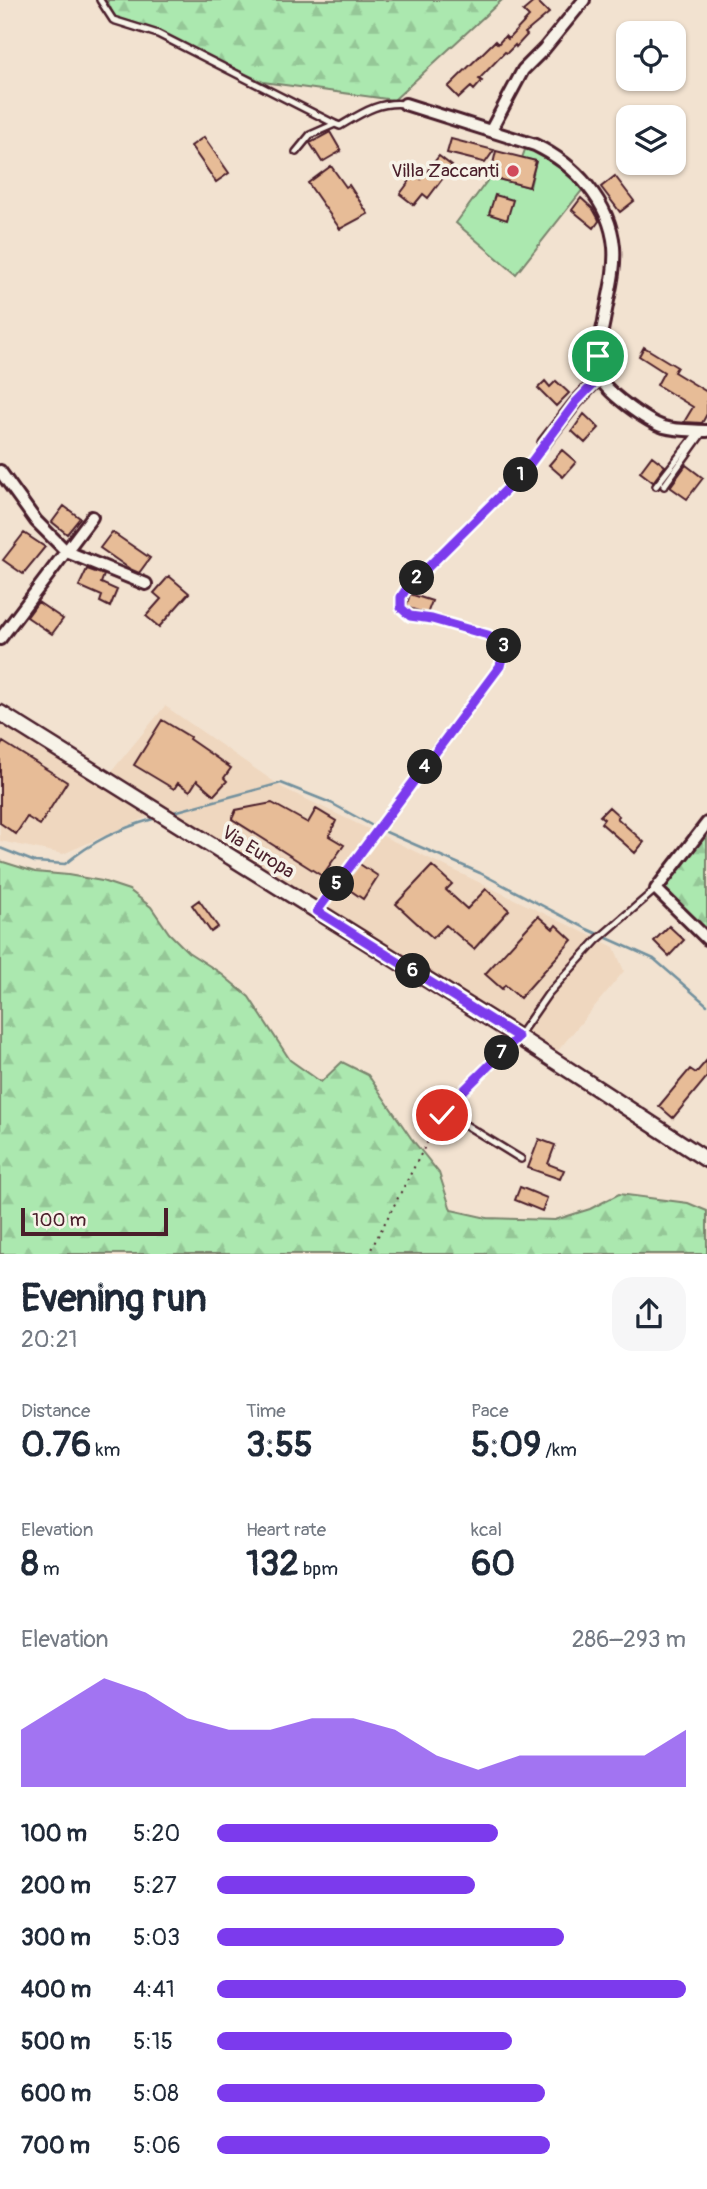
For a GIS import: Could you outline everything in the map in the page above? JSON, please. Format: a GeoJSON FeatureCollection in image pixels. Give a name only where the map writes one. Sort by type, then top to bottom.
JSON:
{"type":"FeatureCollection","features":[{"type":"Feature","properties":{"kind":"main road","name":"Via Europa"},"geometry":{"type":"LineString","coordinates":[[0,713],[518,1037],[707,1160]]}},
{"type":"Feature","properties":{"kind":"street"},"geometry":{"type":"LineString","coordinates":[[491,130],[523,70],[584,0]]}},
{"type":"Feature","properties":{"kind":"street"},"geometry":{"type":"LineString","coordinates":[[405,104],[535,145],[554,155],[581,178],[600,202],[612,234],[614,258],[598,356],[599,378],[607,388],[656,424],[704,431]]}},
{"type":"Feature","properties":{"kind":"street"},"geometry":{"type":"LineString","coordinates":[[544,443],[599,378]]}},
{"type":"Feature","properties":{"kind":"street"},"geometry":{"type":"LineString","coordinates":[[0,471],[36,521],[67,552],[146,584]]}},
{"type":"Feature","properties":{"kind":"street"},"geometry":{"type":"LineString","coordinates":[[0,639],[92,517]]}},
{"type":"Feature","properties":{"kind":"street"},"geometry":{"type":"LineString","coordinates":[[707,823],[656,889],[707,939]]}},
{"type":"Feature","properties":{"kind":"lane"},"geometry":{"type":"LineString","coordinates":[[100,0],[113,20],[158,34],[335,124],[340,125],[370,108],[390,102],[405,104]]}},
{"type":"Feature","properties":{"kind":"lane"},"geometry":{"type":"LineString","coordinates":[[296,152],[310,135],[335,124]]}},
{"type":"Feature","properties":{"kind":"lane"},"geometry":{"type":"LineString","coordinates":[[656,486],[704,431]]}},
{"type":"Feature","properties":{"kind":"lane"},"geometry":{"type":"LineString","coordinates":[[664,486],[704,431]]}},
{"type":"Feature","properties":{"kind":"lane"},"geometry":{"type":"LineString","coordinates":[[521,1159],[447,1112],[448,1106],[518,1037],[548,994],[597,940],[656,889]]}},
{"type":"Feature","properties":{"kind":"path"},"geometry":{"type":"LineString","coordinates":[[317,911],[500,666],[505,647],[488,635],[432,619],[410,616],[401,608],[401,597],[524,472],[544,443]]}},
{"type":"Feature","properties":{"kind":"path"},"geometry":{"type":"LineString","coordinates":[[369,1254],[442,1115],[447,1112]]}},
{"type":"Feature","properties":{"kind":"shaded area"},"geometry":{"type":"Polygon","coordinates":[[[165,706],[283,788],[614,947],[624,971],[556,1053],[168,808],[63,854],[0,841],[0,725],[103,782],[165,706]]]}},
{"type":"Feature","properties":{"kind":"green space"},"geometry":{"type":"Polygon","coordinates":[[[107,0],[502,0],[394,100],[263,82],[135,23],[115,19],[107,0]]]}},
{"type":"Feature","properties":{"kind":"green space"},"geometry":{"type":"Polygon","coordinates":[[[526,147],[558,164],[583,189],[516,274],[456,223],[490,177],[530,187],[536,161],[522,158],[526,147]]]}},
{"type":"Feature","properties":{"kind":"green space"},"geometry":{"type":"Polygon","coordinates":[[[707,827],[707,930],[661,885],[707,827]]]}},
{"type":"Feature","properties":{"kind":"green space"},"geometry":{"type":"Polygon","coordinates":[[[0,861],[35,872],[102,881],[129,890],[151,907],[169,933],[188,952],[219,972],[249,997],[290,1060],[321,1082],[342,1062],[368,1075],[411,1138],[439,1173],[451,1210],[487,1218],[555,1220],[590,1209],[619,1194],[688,1203],[707,1211],[707,1254],[0,1254],[0,861]]]}},
{"type":"Feature","properties":{"kind":"building"},"geometry":{"type":"Polygon","coordinates":[[[536,0],[549,13],[525,33],[527,35],[516,47],[515,45],[505,52],[479,79],[482,81],[474,90],[471,87],[459,98],[448,87],[495,41],[498,44],[505,36],[508,39],[529,17],[523,11],[536,0]]]}},
{"type":"Feature","properties":{"kind":"building"},"geometry":{"type":"Polygon","coordinates":[[[330,132],[341,151],[322,162],[310,143],[330,132]]]}},
{"type":"Feature","properties":{"kind":"building"},"geometry":{"type":"Polygon","coordinates":[[[204,137],[229,173],[216,182],[191,146],[204,137]]]}},
{"type":"Feature","properties":{"kind":"building"},"geometry":{"type":"Polygon","coordinates":[[[451,139],[494,150],[485,163],[447,153],[451,139]]]}},
{"type":"Feature","properties":{"kind":"building","name":"Villa Zaccanti"},"geometry":{"type":"Polygon","coordinates":[[[496,151],[536,161],[529,187],[490,177],[496,151]]]}},
{"type":"Feature","properties":{"kind":"building"},"geometry":{"type":"Polygon","coordinates":[[[439,156],[452,166],[428,198],[423,194],[414,205],[400,194],[415,174],[421,179],[439,156]]]}},
{"type":"Feature","properties":{"kind":"building"},"geometry":{"type":"Polygon","coordinates":[[[331,166],[346,187],[349,185],[368,214],[340,229],[308,183],[331,166]]]}},
{"type":"Feature","properties":{"kind":"building"},"geometry":{"type":"Polygon","coordinates":[[[615,176],[634,201],[620,212],[601,187],[615,176]]]}},
{"type":"Feature","properties":{"kind":"building"},"geometry":{"type":"Polygon","coordinates":[[[495,195],[513,200],[507,220],[489,214],[495,195]]]}},
{"type":"Feature","properties":{"kind":"building"},"geometry":{"type":"Polygon","coordinates":[[[581,198],[598,218],[594,228],[572,210],[581,198]]]}},
{"type":"Feature","properties":{"kind":"building"},"geometry":{"type":"Polygon","coordinates":[[[644,347],[677,367],[674,372],[707,392],[707,414],[702,423],[684,422],[693,407],[657,385],[664,372],[639,356],[644,347]]]}},
{"type":"Feature","properties":{"kind":"building"},"geometry":{"type":"Polygon","coordinates":[[[545,381],[550,387],[556,381],[569,393],[556,406],[538,388],[545,381]]]}},
{"type":"Feature","properties":{"kind":"building"},"geometry":{"type":"Polygon","coordinates":[[[584,414],[599,428],[585,443],[572,431],[584,414]]]}},
{"type":"Feature","properties":{"kind":"building"},"geometry":{"type":"Polygon","coordinates":[[[562,450],[576,462],[563,477],[549,465],[562,450]]]}},
{"type":"Feature","properties":{"kind":"building"},"geometry":{"type":"Polygon","coordinates":[[[652,456],[665,466],[653,482],[640,472],[652,456]]]}},
{"type":"Feature","properties":{"kind":"building"},"geometry":{"type":"Polygon","coordinates":[[[686,465],[703,478],[687,499],[670,487],[686,465]]]}},
{"type":"Feature","properties":{"kind":"building"},"geometry":{"type":"Polygon","coordinates":[[[64,506],[80,518],[67,534],[52,522],[64,506]]]}},
{"type":"Feature","properties":{"kind":"building"},"geometry":{"type":"Polygon","coordinates":[[[112,532],[150,558],[139,573],[100,548],[112,532]]]}},
{"type":"Feature","properties":{"kind":"building"},"geometry":{"type":"Polygon","coordinates":[[[24,533],[45,547],[23,574],[3,560],[24,533]]]}},
{"type":"Feature","properties":{"kind":"building"},"geometry":{"type":"Polygon","coordinates":[[[87,569],[104,575],[101,583],[117,590],[110,607],[100,602],[102,596],[79,586],[87,569]]]}},
{"type":"Feature","properties":{"kind":"building"},"geometry":{"type":"Polygon","coordinates":[[[169,576],[189,593],[159,627],[146,616],[161,599],[154,593],[169,576]]]}},
{"type":"Feature","properties":{"kind":"building"},"geometry":{"type":"Polygon","coordinates":[[[410,594],[432,601],[427,614],[406,607],[410,594]]]}},
{"type":"Feature","properties":{"kind":"building"},"geometry":{"type":"Polygon","coordinates":[[[38,602],[63,619],[52,634],[27,617],[38,602]]]}},
{"type":"Feature","properties":{"kind":"building"},"geometry":{"type":"Polygon","coordinates":[[[162,720],[231,768],[224,778],[227,781],[214,795],[197,780],[190,791],[178,783],[174,789],[134,765],[162,720]]]}},
{"type":"Feature","properties":{"kind":"building"},"geometry":{"type":"Polygon","coordinates":[[[3,742],[67,782],[40,825],[27,817],[16,834],[0,823],[0,747],[3,742]]]}},
{"type":"Feature","properties":{"kind":"building"},"geometry":{"type":"Polygon","coordinates":[[[272,803],[308,823],[316,809],[336,821],[329,836],[344,845],[322,876],[232,819],[236,810],[272,803]]]}},
{"type":"Feature","properties":{"kind":"building"},"geometry":{"type":"Polygon","coordinates":[[[609,807],[619,816],[617,818],[644,842],[635,853],[601,823],[604,819],[600,816],[609,807]]]}},
{"type":"Feature","properties":{"kind":"building"},"geometry":{"type":"Polygon","coordinates":[[[358,863],[378,876],[363,899],[344,886],[358,863]]]}},
{"type":"Feature","properties":{"kind":"building"},"geometry":{"type":"Polygon","coordinates":[[[432,866],[452,884],[446,890],[467,909],[486,889],[509,910],[474,949],[446,925],[433,938],[396,904],[432,866]]]}},
{"type":"Feature","properties":{"kind":"building"},"geometry":{"type":"Polygon","coordinates":[[[199,900],[218,927],[211,932],[192,905],[199,900]]]}},
{"type":"Feature","properties":{"kind":"building"},"geometry":{"type":"Polygon","coordinates":[[[538,916],[553,929],[556,925],[572,940],[520,998],[505,985],[502,989],[485,974],[538,916]]]}},
{"type":"Feature","properties":{"kind":"building"},"geometry":{"type":"Polygon","coordinates":[[[669,926],[684,940],[669,956],[654,941],[669,926]]]}},
{"type":"Feature","properties":{"kind":"building"},"geometry":{"type":"Polygon","coordinates":[[[707,1060],[707,1077],[673,1118],[659,1106],[690,1069],[696,1073],[707,1060]]]}},
{"type":"Feature","properties":{"kind":"building"},"geometry":{"type":"Polygon","coordinates":[[[539,1139],[555,1145],[548,1164],[564,1170],[560,1179],[528,1168],[539,1139]]]}},
{"type":"Feature","properties":{"kind":"building"},"geometry":{"type":"Polygon","coordinates":[[[520,1187],[547,1198],[542,1211],[515,1200],[520,1187]]]}},
{"type":"Feature","properties":{"kind":"waterway"},"geometry":{"type":"LineString","coordinates":[[174,812],[281,783],[331,803],[371,825]]}},
{"type":"Feature","properties":{"kind":"waterway"},"geometry":{"type":"LineString","coordinates":[[0,848],[35,862],[65,864],[106,837],[153,819]]}},
{"type":"Feature","properties":{"kind":"waterway"},"geometry":{"type":"LineString","coordinates":[[386,832],[480,873],[587,929],[654,959],[707,1005]]}},
{"type":"Feature","properties":{"kind":"place","name":"Villa Zaccanti"},"geometry":{"type":"Point","coordinates":[513,171]}},
{"type":"Feature","properties":{"kind":"route"},"geometry":{"type":"LineString","coordinates":[[442,1115],[518,1037],[317,911],[500,666],[505,647],[488,635],[432,619],[410,616],[401,608],[401,597],[524,472],[576,402],[599,378],[598,356]]}}]}
